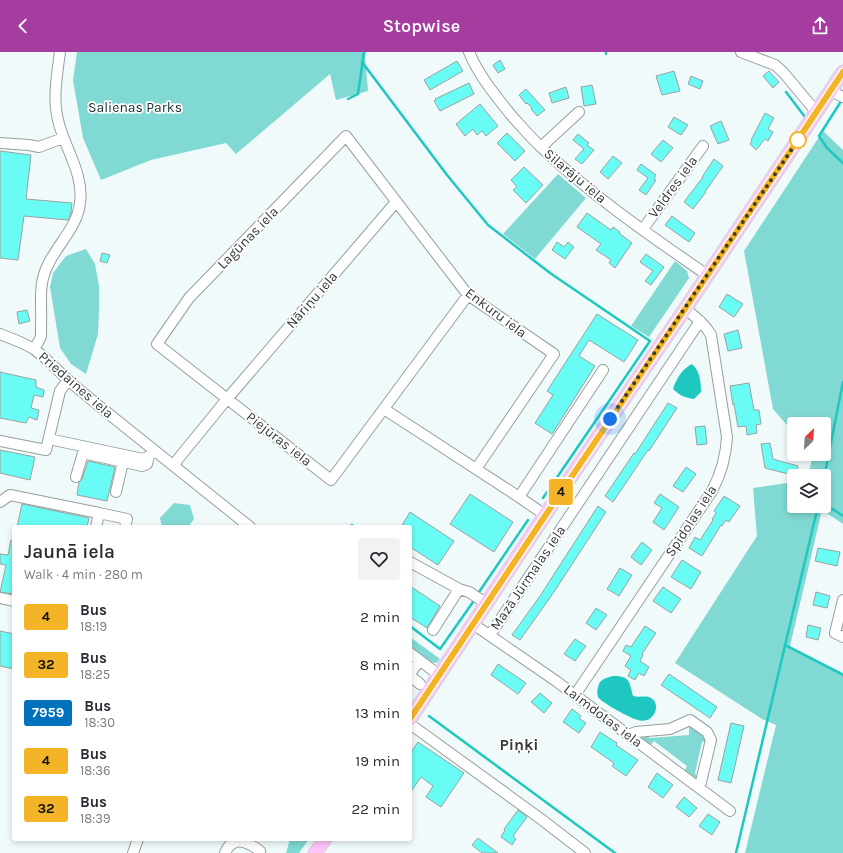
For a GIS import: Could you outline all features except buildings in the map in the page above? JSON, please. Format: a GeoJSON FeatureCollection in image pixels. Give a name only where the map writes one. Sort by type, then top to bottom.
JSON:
{"type":"FeatureCollection","features":[{"type":"Feature","properties":{"kind":"main road"},"geometry":{"type":"LineString","coordinates":[[412,716],[843,72]]}},
{"type":"Feature","properties":{"kind":"main road"},"geometry":{"type":"LineString","coordinates":[[315,853],[324,841]]}},
{"type":"Feature","properties":{"kind":"street","name":"Priedaines iela"},"geometry":{"type":"LineString","coordinates":[[60,52],[55,100],[63,138],[81,189],[80,202],[73,225],[52,257],[42,280],[41,336],[34,349],[152,453],[174,466],[248,525]]}},
{"type":"Feature","properties":{"kind":"street","name":"Silarāju iela"},"geometry":{"type":"LineString","coordinates":[[469,52],[487,85],[505,108],[541,147],[586,186],[707,275]]}},
{"type":"Feature","properties":{"kind":"street"},"geometry":{"type":"LineString","coordinates":[[741,52],[775,65],[817,111]]}},
{"type":"Feature","properties":{"kind":"street"},"geometry":{"type":"LineString","coordinates":[[831,91],[843,97]]}},
{"type":"Feature","properties":{"kind":"street"},"geometry":{"type":"LineString","coordinates":[[541,147],[579,112]]}},
{"type":"Feature","properties":{"kind":"street","name":"Enkuru iela"},"geometry":{"type":"LineString","coordinates":[[346,136],[468,295],[554,354],[476,469]]}},
{"type":"Feature","properties":{"kind":"street","name":"Lagūnas iela"},"geometry":{"type":"LineString","coordinates":[[157,344],[189,298],[346,136]]}},
{"type":"Feature","properties":{"kind":"street"},"geometry":{"type":"LineString","coordinates":[[0,143],[39,146],[63,138]]}},
{"type":"Feature","properties":{"kind":"street","name":"Veldres iela"},"geometry":{"type":"LineString","coordinates":[[643,229],[703,146]]}},
{"type":"Feature","properties":{"kind":"street","name":"Nāriņu iela"},"geometry":{"type":"LineString","coordinates":[[174,466],[178,459],[227,399],[396,202]]}},
{"type":"Feature","properties":{"kind":"street","name":"Piejūras iela"},"geometry":{"type":"LineString","coordinates":[[157,344],[331,480],[468,295]]}},
{"type":"Feature","properties":{"kind":"street","name":"Spīdolas iela"},"geometry":{"type":"LineString","coordinates":[[575,695],[712,491],[717,482],[723,463],[726,452],[727,437],[711,335],[700,321],[685,309]]}},
{"type":"Feature","properties":{"kind":"street","name":"Mazā Jūrmalas iela"},"geometry":{"type":"LineString","coordinates":[[490,636],[700,321]]}},
{"type":"Feature","properties":{"kind":"street"},"geometry":{"type":"LineString","coordinates":[[0,334],[34,349]]}},
{"type":"Feature","properties":{"kind":"street"},"geometry":{"type":"LineString","coordinates":[[519,496],[603,370]]}},
{"type":"Feature","properties":{"kind":"street"},"geometry":{"type":"LineString","coordinates":[[0,441],[46,450],[60,390],[68,380]]}},
{"type":"Feature","properties":{"kind":"street"},"geometry":{"type":"LineString","coordinates":[[384,409],[519,496],[545,516]]}},
{"type":"Feature","properties":{"kind":"street"},"geometry":{"type":"LineString","coordinates":[[49,439],[143,459],[152,453]]}},
{"type":"Feature","properties":{"kind":"street"},"geometry":{"type":"LineString","coordinates":[[76,478],[83,453],[142,466],[147,464],[152,453]]}},
{"type":"Feature","properties":{"kind":"street"},"geometry":{"type":"LineString","coordinates":[[116,492],[123,462]]}},
{"type":"Feature","properties":{"kind":"street"},"geometry":{"type":"LineString","coordinates":[[0,502],[10,495],[127,519],[126,525]]}},
{"type":"Feature","properties":{"kind":"street"},"geometry":{"type":"LineString","coordinates":[[96,525],[99,513]]}},
{"type":"Feature","properties":{"kind":"street"},"geometry":{"type":"LineString","coordinates":[[412,563],[459,589],[469,592],[487,604]]}},
{"type":"Feature","properties":{"kind":"street"},"geometry":{"type":"LineString","coordinates":[[433,630],[459,589]]}},
{"type":"Feature","properties":{"kind":"street"},"geometry":{"type":"LineString","coordinates":[[0,598],[12,601]]}},
{"type":"Feature","properties":{"kind":"street"},"geometry":{"type":"LineString","coordinates":[[843,600],[835,633],[843,637]]}},
{"type":"Feature","properties":{"kind":"street","name":"Laimdotas iela"},"geometry":{"type":"LineString","coordinates":[[473,624],[575,695],[730,811]]}},
{"type":"Feature","properties":{"kind":"street"},"geometry":{"type":"LineString","coordinates":[[412,656],[439,676]]}},
{"type":"Feature","properties":{"kind":"street"},"geometry":{"type":"LineString","coordinates":[[412,672],[419,661]]}},
{"type":"Feature","properties":{"kind":"street"},"geometry":{"type":"LineString","coordinates":[[412,677],[420,684]]}},
{"type":"Feature","properties":{"kind":"street"},"geometry":{"type":"LineString","coordinates":[[628,735],[636,732],[670,729],[690,720],[707,732],[711,740],[701,782],[698,787]]}},
{"type":"Feature","properties":{"kind":"street"},"geometry":{"type":"LineString","coordinates":[[412,725],[541,819],[585,853]]}},
{"type":"Feature","properties":{"kind":"street"},"geometry":{"type":"LineString","coordinates":[[133,853],[137,841]]}},
{"type":"Feature","properties":{"kind":"street"},"geometry":{"type":"LineString","coordinates":[[224,853],[234,842],[242,841],[250,844],[260,851],[259,853]]}},
{"type":"Feature","properties":{"kind":"green space","name":"Salienas Parks"},"geometry":{"type":"Polygon","coordinates":[[[77,52],[366,52],[368,91],[336,100],[330,74],[236,154],[226,143],[151,160],[101,180],[83,138],[73,80],[77,52]]]}},
{"type":"Feature","properties":{"kind":"green space"},"geometry":{"type":"Polygon","coordinates":[[[823,131],[843,150],[843,524],[826,513],[831,513],[831,469],[810,469],[812,461],[831,461],[831,417],[787,417],[787,425],[773,409],[744,251],[823,131]]]}},
{"type":"Feature","properties":{"kind":"green space"},"geometry":{"type":"Polygon","coordinates":[[[558,174],[586,198],[535,259],[503,234],[558,174]]]}},
{"type":"Feature","properties":{"kind":"green space"},"geometry":{"type":"Polygon","coordinates":[[[86,249],[95,264],[99,286],[99,309],[98,334],[86,374],[71,364],[60,348],[50,287],[53,273],[66,256],[86,249]]]}},
{"type":"Feature","properties":{"kind":"green space"},"geometry":{"type":"Polygon","coordinates":[[[675,261],[687,271],[689,278],[649,337],[631,326],[675,261]]]}},
{"type":"Feature","properties":{"kind":"green space"},"geometry":{"type":"Polygon","coordinates":[[[787,483],[787,513],[821,513],[790,646],[843,673],[843,853],[745,853],[776,725],[762,719],[675,663],[757,536],[753,488],[787,483]]]}},
{"type":"Feature","properties":{"kind":"green space"},"geometry":{"type":"Polygon","coordinates":[[[174,503],[190,505],[194,519],[190,525],[162,525],[160,518],[174,503]]]}},
{"type":"Feature","properties":{"kind":"green space"},"geometry":{"type":"Polygon","coordinates":[[[412,638],[440,659],[437,663],[433,663],[419,655],[412,649],[412,638]]]}},
{"type":"Feature","properties":{"kind":"green space"},"geometry":{"type":"Polygon","coordinates":[[[689,725],[706,735],[708,741],[702,742],[695,773],[698,778],[696,780],[684,771],[687,766],[654,741],[650,746],[639,738],[639,735],[643,734],[650,738],[689,735],[689,725]]]}},
{"type":"Feature","properties":{"kind":"green space"},"geometry":{"type":"Polygon","coordinates":[[[289,841],[308,841],[299,853],[286,853],[289,841]]]}},
{"type":"Feature","properties":{"kind":"shaded area"},"geometry":{"type":"Polygon","coordinates":[[[692,364],[698,373],[701,388],[701,392],[694,399],[682,396],[673,389],[680,374],[692,364]]]}},
{"type":"Feature","properties":{"kind":"shaded area"},"geometry":{"type":"Polygon","coordinates":[[[613,676],[623,677],[628,681],[633,696],[649,697],[654,700],[656,710],[653,716],[642,721],[634,719],[610,706],[598,697],[597,691],[600,683],[603,679],[613,676]]]}},
{"type":"Feature","properties":{"kind":"waterway"},"geometry":{"type":"LineString","coordinates":[[348,99],[358,94],[364,52]]}},
{"type":"Feature","properties":{"kind":"waterway"},"geometry":{"type":"LineString","coordinates":[[362,62],[447,175],[488,225],[550,273],[650,341],[543,498]]}},
{"type":"Feature","properties":{"kind":"waterway"},"geometry":{"type":"LineString","coordinates":[[786,92],[805,117]]}},
{"type":"Feature","properties":{"kind":"waterway"},"geometry":{"type":"LineString","coordinates":[[840,103],[819,136],[827,148],[843,163]]}},
{"type":"Feature","properties":{"kind":"waterway"},"geometry":{"type":"LineString","coordinates":[[826,469],[843,382]]}},
{"type":"Feature","properties":{"kind":"waterway"},"geometry":{"type":"LineString","coordinates":[[831,509],[843,516]]}},
{"type":"Feature","properties":{"kind":"waterway"},"geometry":{"type":"LineString","coordinates":[[736,853],[816,513]]}},
{"type":"Feature","properties":{"kind":"waterway"},"geometry":{"type":"LineString","coordinates":[[479,592],[528,520]]}},
{"type":"Feature","properties":{"kind":"waterway"},"geometry":{"type":"LineString","coordinates":[[412,628],[440,649],[473,602]]}},
{"type":"Feature","properties":{"kind":"waterway"},"geometry":{"type":"LineString","coordinates":[[785,645],[843,675]]}},
{"type":"Feature","properties":{"kind":"waterway"},"geometry":{"type":"LineString","coordinates":[[429,716],[615,853]]}},
{"type":"Feature","properties":{"kind":"bus line","name":"4"},"geometry":{"type":"LineString","coordinates":[[412,716],[843,72]]}},
{"type":"Feature","properties":{"kind":"district","name":"Piņķi"},"geometry":{"type":"Point","coordinates":[519,744]}},
{"type":"Feature","properties":{"kind":"route"},"geometry":{"type":"LineString","coordinates":[[610,419],[798,140]]}}]}
